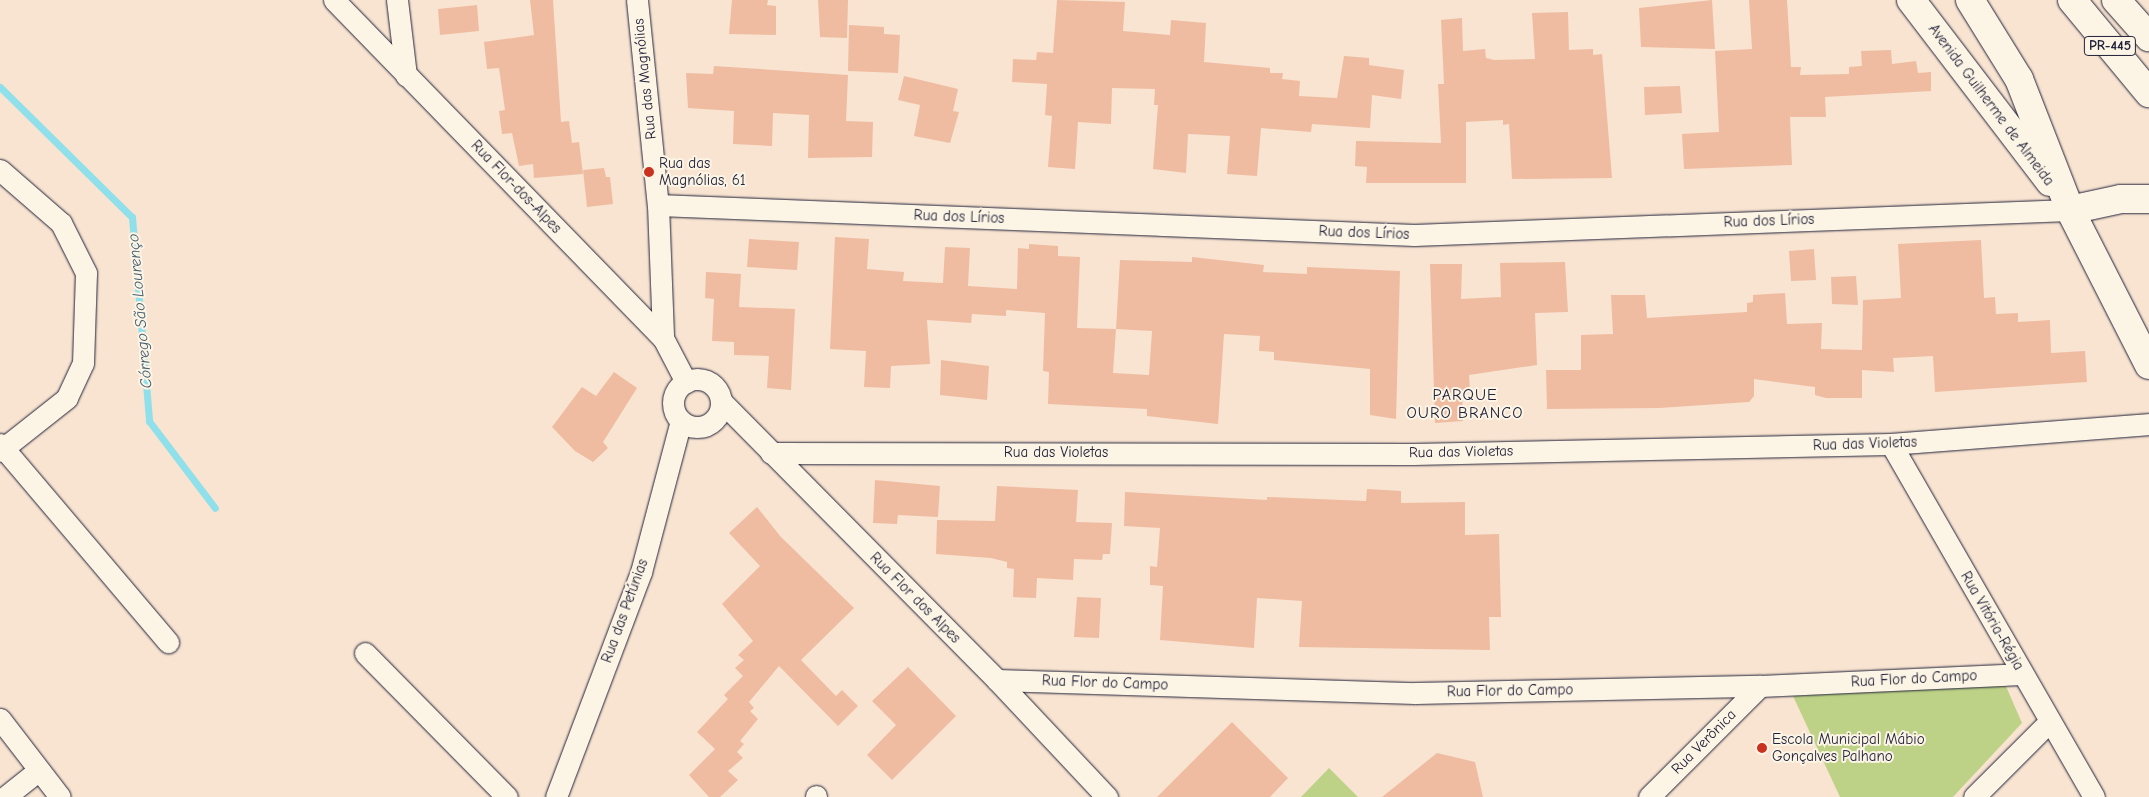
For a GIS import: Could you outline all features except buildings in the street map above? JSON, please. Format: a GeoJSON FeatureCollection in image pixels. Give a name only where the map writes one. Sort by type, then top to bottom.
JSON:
{"type":"FeatureCollection","features":[{"type":"Feature","properties":{"kind":"main road","name":"Avenida Guilherme de Almeida"},"geometry":{"type":"LineString","coordinates":[[1911,0],[2070,210]]}},
{"type":"Feature","properties":{"kind":"main road","name":"Avenida Guilherme de Almeida"},"geometry":{"type":"LineString","coordinates":[[1970,0],[2018,80],[2070,210],[2149,365]]}},
{"type":"Feature","properties":{"kind":"main road","name":"PR-445"},"geometry":{"type":"LineString","coordinates":[[2072,0],[2149,93]]}},
{"type":"Feature","properties":{"kind":"main road","name":"PR-445"},"geometry":{"type":"LineString","coordinates":[[2116,0],[2149,37]]}},
{"type":"Feature","properties":{"kind":"main road"},"geometry":{"type":"LineString","coordinates":[[2070,210],[2122,199],[2149,198]]}},
{"type":"Feature","properties":{"kind":"street","name":"Rua Flor-dos-Alpes"},"geometry":{"type":"LineString","coordinates":[[334,0],[662,338],[686,382]]}},
{"type":"Feature","properties":{"kind":"street"},"geometry":{"type":"LineString","coordinates":[[397,0],[406,75]]}},
{"type":"Feature","properties":{"kind":"street","name":"Rua das Magnólias"},"geometry":{"type":"LineString","coordinates":[[637,0],[658,205],[662,338]]}},
{"type":"Feature","properties":{"kind":"street"},"geometry":{"type":"LineString","coordinates":[[0,170],[61,223],[86,273],[83,363],[67,398],[1,448],[168,642]]}},
{"type":"Feature","properties":{"kind":"street","name":"Rua dos Lírios"},"geometry":{"type":"LineString","coordinates":[[658,205],[1414,235],[2070,210]]}},
{"type":"Feature","properties":{"kind":"street"},"geometry":{"type":"LineString","coordinates":[[686,382],[708,382],[721,401],[711,422],[696,427],[681,421],[674,400],[686,382]]}},
{"type":"Feature","properties":{"kind":"street","name":"Rua Flor dos Alpes"},"geometry":{"type":"LineString","coordinates":[[721,401],[997,680],[1107,797]]}},
{"type":"Feature","properties":{"kind":"street","name":"Rua das Petúnias"},"geometry":{"type":"LineString","coordinates":[[556,797],[641,572],[681,421]]}},
{"type":"Feature","properties":{"kind":"street","name":"Rua das Violetas"},"geometry":{"type":"LineString","coordinates":[[771,453],[1414,454],[1891,444],[2149,424]]}},
{"type":"Feature","properties":{"kind":"street","name":"Rua Vitória-Régia"},"geometry":{"type":"LineString","coordinates":[[1891,444],[2094,797]]}},
{"type":"Feature","properties":{"kind":"street"},"geometry":{"type":"LineString","coordinates":[[365,653],[507,797]]}},
{"type":"Feature","properties":{"kind":"street","name":"Rua Flor do Campo"},"geometry":{"type":"LineString","coordinates":[[997,680],[1414,693],[1760,686],[2022,674]]}},
{"type":"Feature","properties":{"kind":"street","name":"Rua Verônica"},"geometry":{"type":"LineString","coordinates":[[1650,797],[1760,686]]}},
{"type":"Feature","properties":{"kind":"street"},"geometry":{"type":"LineString","coordinates":[[0,719],[60,797]]}},
{"type":"Feature","properties":{"kind":"street"},"geometry":{"type":"LineString","coordinates":[[1974,797],[2050,721]]}},
{"type":"Feature","properties":{"kind":"street"},"geometry":{"type":"LineString","coordinates":[[5,797],[39,770]]}},
{"type":"Feature","properties":{"kind":"green space"},"geometry":{"type":"Polygon","coordinates":[[[2005,684],[2022,723],[1953,797],[1840,797],[1793,696],[2005,684]]]}},
{"type":"Feature","properties":{"kind":"green space"},"geometry":{"type":"Polygon","coordinates":[[[1329,768],[1358,797],[1301,797],[1329,768]]]}},
{"type":"Feature","properties":{"kind":"waterway","name":"Córrego São Lourenço"},"geometry":{"type":"LineString","coordinates":[[0,87],[132,217],[149,421],[215,508]]}},
{"type":"Feature","properties":{"kind":"place","name":"Rua das Magnólias, 61"},"geometry":{"type":"Point","coordinates":[649,172]}},
{"type":"Feature","properties":{"kind":"place","name":"Escola Municipal Mábio Gonçalves Palhano"},"geometry":{"type":"Point","coordinates":[1762,748]}},
{"type":"Feature","properties":{"kind":"district","name":"PARQUE OURO BRANCO"},"geometry":{"type":"Point","coordinates":[1465,404]}}]}
